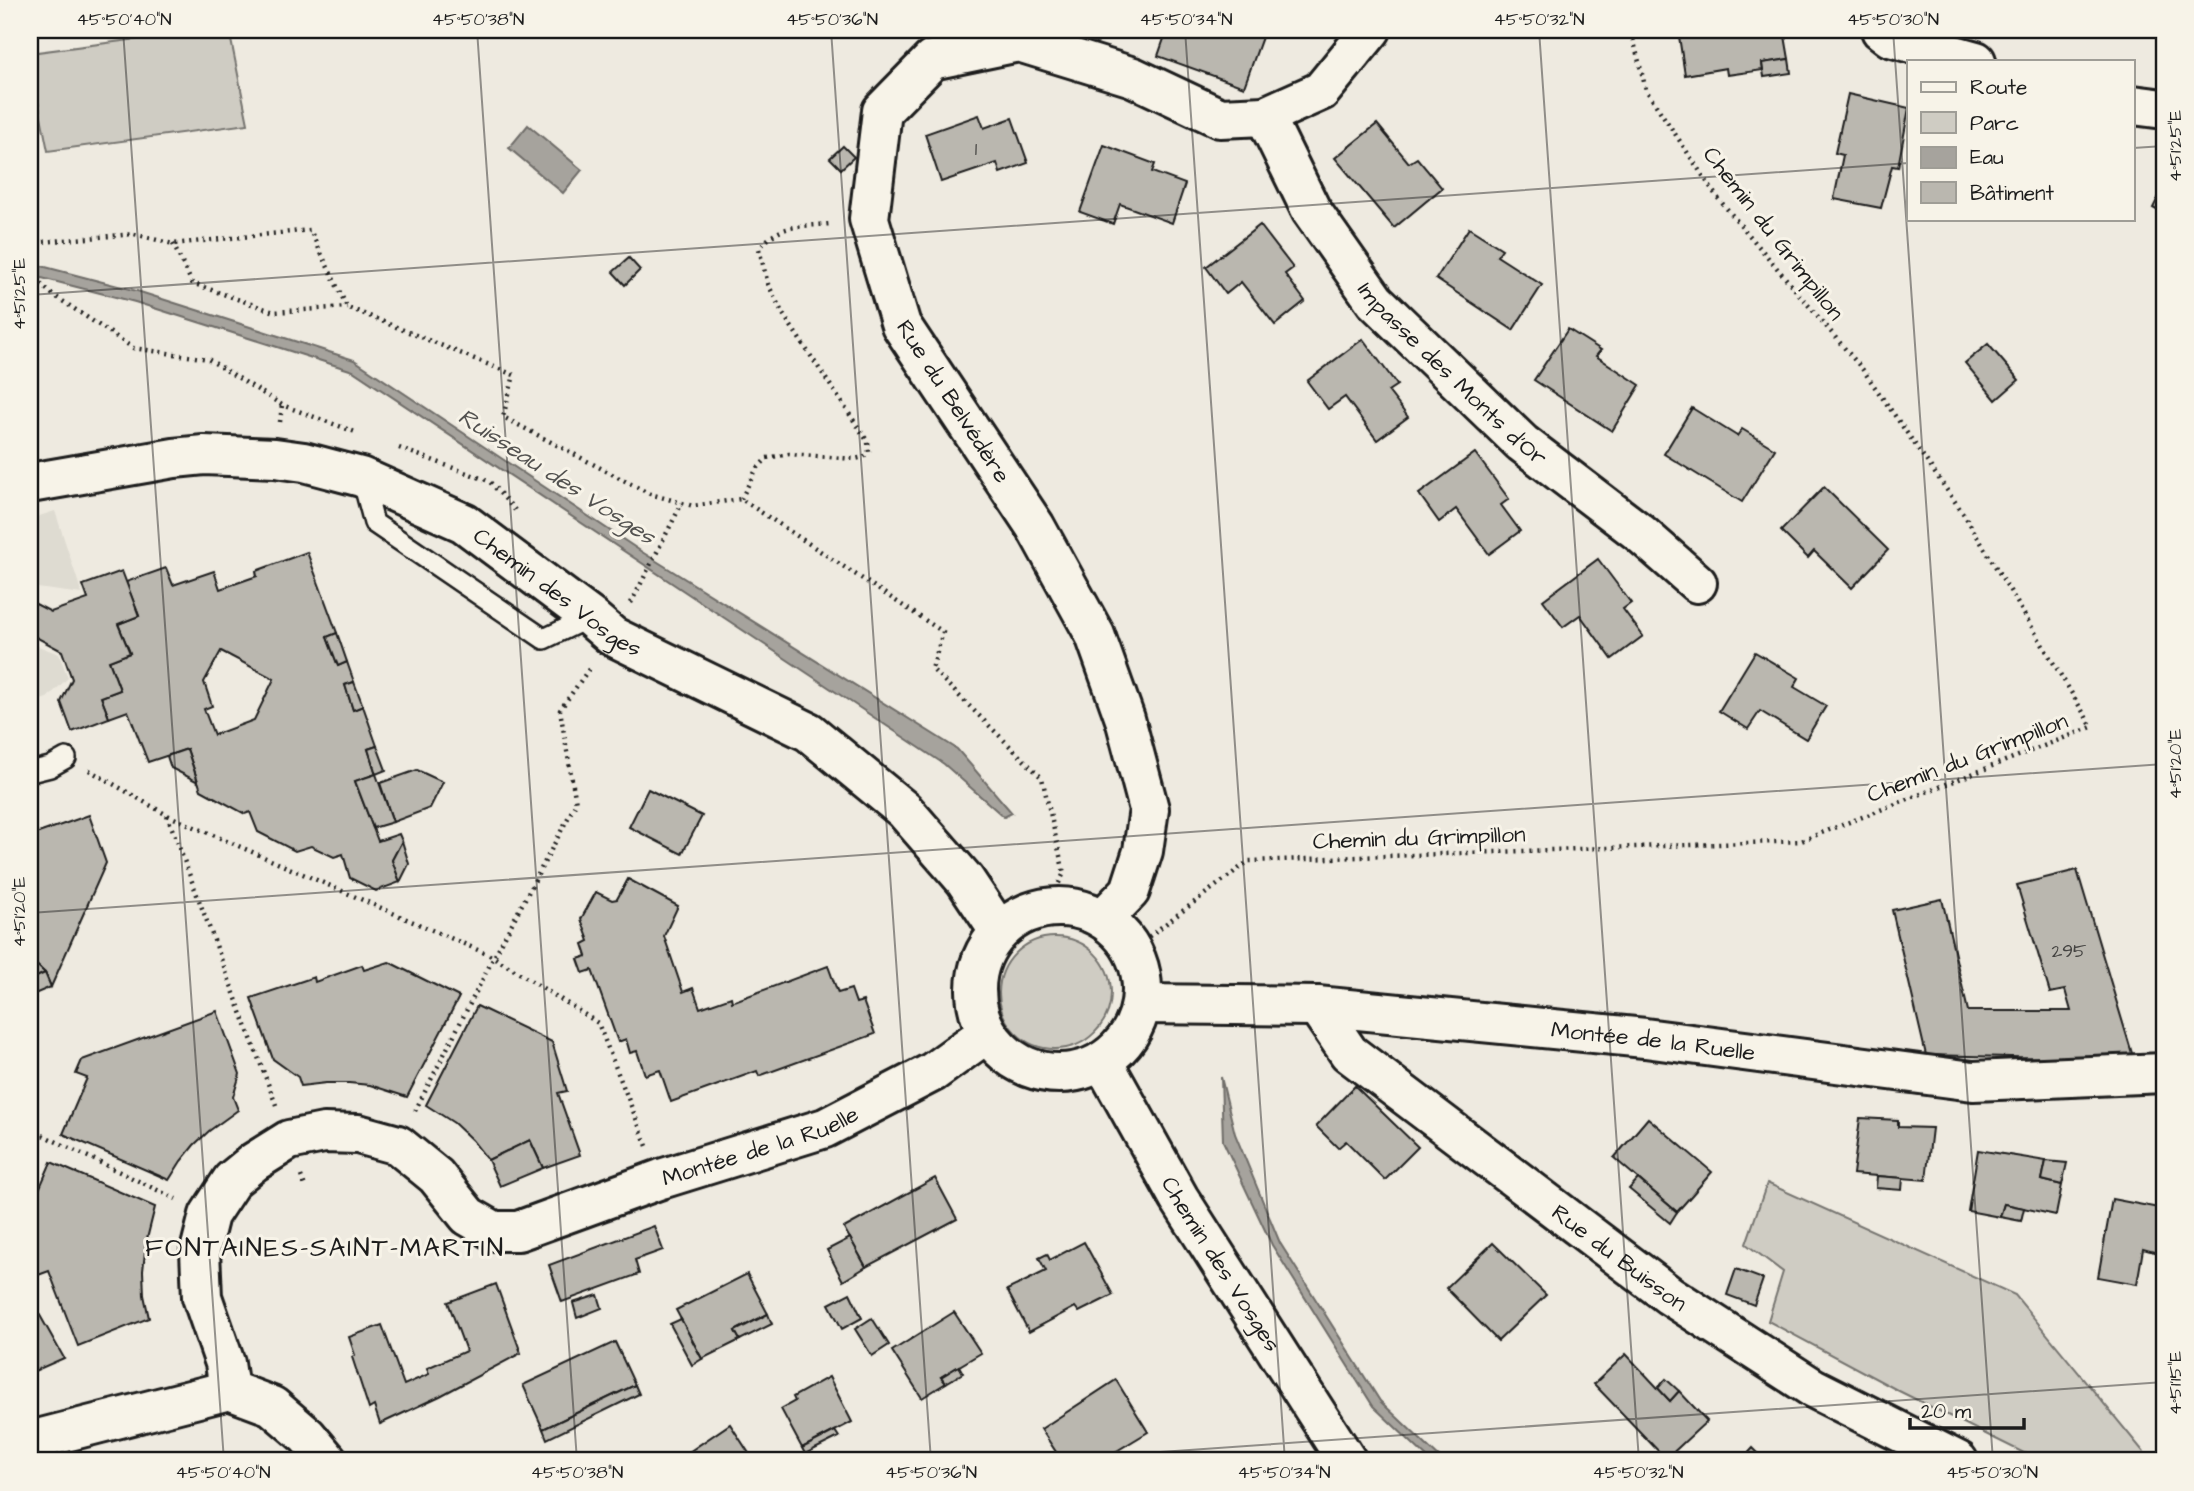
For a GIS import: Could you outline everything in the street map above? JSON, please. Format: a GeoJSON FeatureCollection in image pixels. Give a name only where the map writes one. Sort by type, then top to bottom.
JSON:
{"type":"FeatureCollection","features":[{"type":"Feature","properties":{"kind":"street","name":"Rue du Belvédère"},"geometry":{"type":"LineString","coordinates":[[1103,919],[1130,891],[1143,850],[1149,809],[1125,719],[1095,635],[1035,526],[901,325],[869,219],[882,111],[932,60],[1019,42],[1133,77],[1220,118],[1265,116],[1321,91],[1371,30]]}},
{"type":"Feature","properties":{"kind":"street"},"geometry":{"type":"LineString","coordinates":[[1881,30],[1890,37],[1972,60]]}},
{"type":"Feature","properties":{"kind":"street"},"geometry":{"type":"LineString","coordinates":[[2134,105],[2164,109]]}},
{"type":"Feature","properties":{"kind":"street","name":"Impasse des Monts d'Or"},"geometry":{"type":"LineString","coordinates":[[1265,116],[1311,210],[1375,301],[1522,443],[1640,533],[1697,583]]}},
{"type":"Feature","properties":{"kind":"street","name":"Chemin des Vosges"},"geometry":{"type":"LineString","coordinates":[[30,483],[173,450],[204,455],[275,458],[304,462],[361,477],[464,523],[608,626],[809,732],[904,810],[965,880],[999,931]]}},
{"type":"Feature","properties":{"kind":"street"},"geometry":{"type":"LineString","coordinates":[[1047,907],[1076,908],[1103,919],[1132,949],[1141,976],[1142,1004],[1134,1027],[1121,1046],[1103,1062],[1078,1072],[1052,1074],[1026,1068],[1004,1054],[987,1033],[977,1007],[975,980],[983,954],[999,931],[1021,915],[1047,907]]}},
{"type":"Feature","properties":{"kind":"street","name":"Montée de la Ruelle"},"geometry":{"type":"LineString","coordinates":[[1142,1004],[1317,1006],[1645,1038],[1973,1080],[2164,1073]]}},
{"type":"Feature","properties":{"kind":"street","name":"Rue du Buisson"},"geometry":{"type":"LineString","coordinates":[[1317,1006],[1349,1053],[1669,1295],[1813,1388],[1958,1461]]}},
{"type":"Feature","properties":{"kind":"street","name":"Montée de la Ruelle"},"geometry":{"type":"LineString","coordinates":[[398,1145],[436,1175],[468,1216],[494,1231],[518,1231],[661,1179],[825,1128],[933,1072],[987,1033]]}},
{"type":"Feature","properties":{"kind":"street","name":"Chemin des Vosges"},"geometry":{"type":"LineString","coordinates":[[1103,1062],[1179,1198],[1347,1461]]}},
{"type":"Feature","properties":{"kind":"street"},"geometry":{"type":"LineString","coordinates":[[229,1390],[225,1363],[202,1297],[200,1251],[209,1215],[232,1180],[289,1140],[324,1133],[358,1134],[398,1145]]}},
{"type":"Feature","properties":{"kind":"street"},"geometry":{"type":"LineString","coordinates":[[30,1441],[229,1390],[272,1406],[307,1436],[328,1461]]}},
{"type":"Feature","properties":{"kind":"lane"},"geometry":{"type":"LineString","coordinates":[[361,477],[374,523],[544,639],[608,626]]}},
{"type":"Feature","properties":{"kind":"lane"},"geometry":{"type":"LineString","coordinates":[[30,772],[50,767],[66,758]]}},
{"type":"Feature","properties":{"kind":"path","name":"Chemin du Grimpillon"},"geometry":{"type":"LineString","coordinates":[[1132,949],[1249,861],[1801,841],[2092,727],[1965,516],[1863,370],[1717,197],[1646,90],[1631,30]]}},
{"type":"Feature","properties":{"kind":"path"},"geometry":{"type":"LineString","coordinates":[[741,499],[756,470],[767,457],[789,454],[855,458],[864,457],[869,452],[868,442],[783,314],[768,284],[759,249],[768,237],[782,229],[869,219]]}},
{"type":"Feature","properties":{"kind":"path"},"geometry":{"type":"LineString","coordinates":[[30,243],[134,234],[173,244],[310,230],[347,307]]}},
{"type":"Feature","properties":{"kind":"path"},"geometry":{"type":"LineString","coordinates":[[173,244],[192,283],[274,312],[347,307],[514,375],[503,417],[650,494],[693,506],[741,499],[943,632],[932,669],[1042,778],[1063,873],[1047,907]]}},
{"type":"Feature","properties":{"kind":"path"},"geometry":{"type":"LineString","coordinates":[[30,275],[52,294]]}},
{"type":"Feature","properties":{"kind":"path"},"geometry":{"type":"LineString","coordinates":[[398,1145],[576,803],[560,710],[682,503]]}},
{"type":"Feature","properties":{"kind":"path"},"geometry":{"type":"LineString","coordinates":[[66,758],[167,815],[494,957],[598,1023],[661,1179]]}},
{"type":"Feature","properties":{"kind":"path"},"geometry":{"type":"LineString","coordinates":[[167,815],[305,1186]]}},
{"type":"Feature","properties":{"kind":"path"},"geometry":{"type":"LineString","coordinates":[[30,1129],[209,1215]]}},
{"type":"Feature","properties":{"kind":"shaded area"},"geometry":{"type":"Polygon","coordinates":[[[55,511],[82,594],[30,587],[30,519],[55,511]]]}},
{"type":"Feature","properties":{"kind":"shaded area"},"geometry":{"type":"Polygon","coordinates":[[[30,643],[59,654],[68,678],[47,698],[30,703],[30,643]]]}},
{"type":"Feature","properties":{"kind":"green space"},"geometry":{"type":"Polygon","coordinates":[[[207,30],[229,30],[248,124],[48,151],[30,53],[207,30]]]}},
{"type":"Feature","properties":{"kind":"green space"},"geometry":{"type":"Polygon","coordinates":[[[1055,937],[1076,941],[1094,954],[1107,972],[1111,993],[1107,1014],[1094,1032],[1076,1045],[1055,1049],[1034,1045],[1016,1032],[1003,1014],[999,993],[1003,972],[1016,954],[1034,941],[1055,937]]]}},
{"type":"Feature","properties":{"kind":"green space"},"geometry":{"type":"Polygon","coordinates":[[[1767,1183],[2015,1295],[2151,1461],[2040,1461],[1899,1391],[1768,1321],[1783,1272],[1746,1244],[1767,1183]]]}},
{"type":"Feature","properties":{"kind":"water"},"geometry":{"type":"Polygon","coordinates":[[[528,125],[582,170],[563,193],[509,148],[528,125]]]}},
{"type":"Feature","properties":{"kind":"water"},"geometry":{"type":"Polygon","coordinates":[[[30,263],[137,291],[354,360],[642,552],[957,749],[1012,813],[1004,817],[944,764],[353,371],[135,302],[30,275],[30,263]]]}},
{"type":"Feature","properties":{"kind":"water"},"geometry":{"type":"Polygon","coordinates":[[[1221,1077],[1235,1134],[1280,1243],[1380,1401],[1443,1461],[1431,1461],[1373,1406],[1272,1245],[1223,1141],[1221,1077]]]}},
{"type":"Feature","properties":{"kind":"building"},"geometry":{"type":"Polygon","coordinates":[[[1167,30],[1243,30],[1262,37],[1244,87],[1158,56],[1167,30]]]}},
{"type":"Feature","properties":{"kind":"building"},"geometry":{"type":"Polygon","coordinates":[[[1678,30],[1784,30],[1789,59],[1762,63],[1763,70],[1727,75],[1726,68],[1685,75],[1678,30]]]}},
{"type":"Feature","properties":{"kind":"building"},"geometry":{"type":"Polygon","coordinates":[[[1789,59],[1791,73],[1764,77],[1762,63],[1789,59]]]}},
{"type":"Feature","properties":{"kind":"building"},"geometry":{"type":"Polygon","coordinates":[[[1848,94],[1907,108],[1898,167],[1892,166],[1881,208],[1834,199],[1843,155],[1835,153],[1848,94]]]}},
{"type":"Feature","properties":{"kind":"building"},"geometry":{"type":"Polygon","coordinates":[[[979,115],[984,128],[1012,118],[1028,163],[1000,173],[997,163],[941,182],[925,134],[979,115]]]}},
{"type":"Feature","properties":{"kind":"building"},"geometry":{"type":"Polygon","coordinates":[[[1377,124],[1409,163],[1417,158],[1442,188],[1394,228],[1335,158],[1377,124]]]}},
{"type":"Feature","properties":{"kind":"building"},"geometry":{"type":"Polygon","coordinates":[[[1104,145],[1155,164],[1152,172],[1185,184],[1172,223],[1120,204],[1113,224],[1080,212],[1104,145]]]}},
{"type":"Feature","properties":{"kind":"building"},"geometry":{"type":"Polygon","coordinates":[[[843,146],[854,157],[841,169],[830,158],[843,146]]]}},
{"type":"Feature","properties":{"kind":"building"},"geometry":{"type":"Polygon","coordinates":[[[2164,186],[2164,214],[2153,208],[2164,186]]]}},
{"type":"Feature","properties":{"kind":"building"},"geometry":{"type":"Polygon","coordinates":[[[1260,225],[1293,268],[1285,274],[1305,301],[1275,325],[1241,282],[1226,294],[1206,267],[1260,225]]]}},
{"type":"Feature","properties":{"kind":"building"},"geometry":{"type":"Polygon","coordinates":[[[1469,228],[1502,249],[1497,256],[1542,285],[1513,330],[1436,279],[1469,228]]]}},
{"type":"Feature","properties":{"kind":"building"},"geometry":{"type":"Polygon","coordinates":[[[629,258],[640,270],[625,285],[613,272],[629,258]]]}},
{"type":"Feature","properties":{"kind":"building"},"geometry":{"type":"Polygon","coordinates":[[[1568,329],[1601,350],[1596,356],[1640,385],[1612,431],[1534,380],[1568,329]]]}},
{"type":"Feature","properties":{"kind":"building"},"geometry":{"type":"Polygon","coordinates":[[[1363,339],[1397,385],[1388,391],[1408,417],[1377,440],[1345,397],[1328,409],[1307,381],[1363,339]]]}},
{"type":"Feature","properties":{"kind":"building"},"geometry":{"type":"Polygon","coordinates":[[[1988,344],[2019,380],[1996,400],[1965,363],[1988,344]]]}},
{"type":"Feature","properties":{"kind":"building"},"geometry":{"type":"Polygon","coordinates":[[[1692,408],[1737,436],[1742,429],[1775,449],[1742,502],[1664,454],[1692,408]]]}},
{"type":"Feature","properties":{"kind":"building"},"geometry":{"type":"Polygon","coordinates":[[[1475,453],[1509,499],[1501,505],[1520,531],[1489,554],[1456,509],[1439,522],[1419,494],[1475,453]]]}},
{"type":"Feature","properties":{"kind":"building"},"geometry":{"type":"Polygon","coordinates":[[[1824,487],[1888,550],[1852,588],[1814,551],[1808,558],[1781,531],[1824,487]]]}},
{"type":"Feature","properties":{"kind":"building"},"geometry":{"type":"Polygon","coordinates":[[[307,552],[337,633],[327,637],[338,666],[347,662],[354,682],[345,685],[353,710],[363,706],[377,746],[368,749],[376,774],[355,781],[378,841],[399,834],[402,841],[392,860],[400,882],[376,891],[350,878],[343,854],[334,857],[311,846],[295,851],[258,832],[250,812],[245,814],[201,790],[187,749],[148,762],[128,711],[109,718],[101,697],[120,690],[109,661],[130,653],[118,624],[139,616],[126,582],[166,568],[173,585],[214,571],[220,589],[257,576],[256,571],[307,552]],[[221,651],[204,682],[212,706],[204,709],[214,735],[254,720],[274,679],[221,651]]]}},
{"type":"Feature","properties":{"kind":"building"},"geometry":{"type":"Polygon","coordinates":[[[1598,559],[1631,603],[1623,609],[1643,636],[1612,659],[1580,615],[1563,627],[1543,600],[1598,559]]]}},
{"type":"Feature","properties":{"kind":"building"},"geometry":{"type":"Polygon","coordinates":[[[122,571],[139,616],[118,624],[130,653],[109,661],[120,690],[101,697],[109,718],[72,732],[61,702],[72,679],[62,651],[30,634],[30,601],[51,612],[88,599],[83,585],[122,571]]]}},
{"type":"Feature","properties":{"kind":"building"},"geometry":{"type":"Polygon","coordinates":[[[337,633],[347,662],[338,666],[327,637],[337,633]]]}},
{"type":"Feature","properties":{"kind":"building"},"geometry":{"type":"Polygon","coordinates":[[[1755,652],[1799,678],[1794,687],[1826,706],[1806,739],[1760,711],[1748,729],[1719,711],[1755,652]]]}},
{"type":"Feature","properties":{"kind":"building"},"geometry":{"type":"Polygon","coordinates":[[[354,682],[363,706],[353,710],[345,685],[354,682]]]}},
{"type":"Feature","properties":{"kind":"building"},"geometry":{"type":"Polygon","coordinates":[[[377,746],[386,770],[376,774],[368,749],[377,746]]]}},
{"type":"Feature","properties":{"kind":"building"},"geometry":{"type":"Polygon","coordinates":[[[187,749],[198,782],[171,768],[167,756],[187,749]]]}},
{"type":"Feature","properties":{"kind":"building"},"geometry":{"type":"Polygon","coordinates":[[[417,770],[443,782],[430,808],[393,822],[380,783],[417,770]]]}},
{"type":"Feature","properties":{"kind":"building"},"geometry":{"type":"Polygon","coordinates":[[[376,774],[393,822],[373,828],[355,781],[376,774]]]}},
{"type":"Feature","properties":{"kind":"building"},"geometry":{"type":"Polygon","coordinates":[[[648,789],[702,816],[682,854],[629,827],[648,789]]]}},
{"type":"Feature","properties":{"kind":"building"},"geometry":{"type":"Polygon","coordinates":[[[89,815],[106,863],[51,987],[45,973],[30,959],[30,868],[35,858],[30,836],[89,815]]]}},
{"type":"Feature","properties":{"kind":"building"},"geometry":{"type":"Polygon","coordinates":[[[402,841],[409,864],[400,882],[392,860],[402,841]]]}},
{"type":"Feature","properties":{"kind":"building"},"geometry":{"type":"Polygon","coordinates":[[[2077,870],[2134,1060],[1926,1055],[1892,910],[1942,899],[1968,1011],[2071,1011],[2065,990],[2050,993],[2017,885],[2077,870]]]}},
{"type":"Feature","properties":{"kind":"building"},"geometry":{"type":"Polygon","coordinates":[[[628,879],[678,906],[664,936],[683,992],[693,988],[700,1008],[731,997],[732,1002],[828,966],[838,993],[851,989],[856,1003],[863,1001],[875,1034],[759,1076],[757,1071],[671,1102],[660,1070],[645,1075],[637,1051],[630,1053],[626,1039],[618,1042],[592,970],[583,973],[578,959],[587,956],[583,944],[589,941],[581,919],[596,892],[612,900],[617,899],[628,879]]]}},
{"type":"Feature","properties":{"kind":"building"},"geometry":{"type":"Polygon","coordinates":[[[30,959],[45,973],[30,980],[30,959]]]}},
{"type":"Feature","properties":{"kind":"building"},"geometry":{"type":"Polygon","coordinates":[[[389,962],[459,997],[407,1097],[370,1085],[326,1083],[301,1086],[298,1077],[273,1059],[251,998],[314,977],[315,982],[362,965],[364,970],[389,962]]]}},
{"type":"Feature","properties":{"kind":"building"},"geometry":{"type":"Polygon","coordinates":[[[45,973],[51,987],[30,996],[30,980],[45,973]]]}},
{"type":"Feature","properties":{"kind":"building"},"geometry":{"type":"Polygon","coordinates":[[[477,1006],[552,1042],[567,1091],[558,1093],[580,1155],[543,1168],[530,1140],[488,1160],[454,1123],[426,1105],[477,1006]]]}},
{"type":"Feature","properties":{"kind":"building"},"geometry":{"type":"Polygon","coordinates":[[[217,1011],[240,1074],[233,1097],[238,1110],[194,1145],[169,1180],[63,1134],[87,1078],[76,1074],[82,1060],[217,1011]]]}},
{"type":"Feature","properties":{"kind":"building"},"geometry":{"type":"Polygon","coordinates":[[[1355,1086],[1418,1147],[1385,1180],[1346,1141],[1338,1148],[1316,1126],[1355,1086]]]}},
{"type":"Feature","properties":{"kind":"building"},"geometry":{"type":"Polygon","coordinates":[[[1648,1118],[1712,1172],[1677,1212],[1614,1158],[1648,1118]]]}},
{"type":"Feature","properties":{"kind":"building"},"geometry":{"type":"Polygon","coordinates":[[[1860,1118],[1898,1120],[1898,1127],[1932,1128],[1926,1180],[1853,1174],[1860,1118]]]}},
{"type":"Feature","properties":{"kind":"building"},"geometry":{"type":"Polygon","coordinates":[[[530,1140],[543,1168],[500,1186],[488,1160],[530,1140]]]}},
{"type":"Feature","properties":{"kind":"building"},"geometry":{"type":"Polygon","coordinates":[[[1978,1150],[2046,1161],[2042,1180],[2062,1185],[2056,1215],[2004,1204],[2000,1217],[1968,1211],[1978,1150]]]}},
{"type":"Feature","properties":{"kind":"building"},"geometry":{"type":"Polygon","coordinates":[[[2046,1161],[2067,1163],[2062,1185],[2042,1180],[2046,1161]]]}},
{"type":"Feature","properties":{"kind":"building"},"geometry":{"type":"Polygon","coordinates":[[[51,1162],[155,1207],[146,1243],[143,1271],[149,1318],[78,1346],[49,1271],[30,1278],[30,1210],[51,1162]]]}},
{"type":"Feature","properties":{"kind":"building"},"geometry":{"type":"Polygon","coordinates":[[[1877,1176],[1903,1178],[1902,1190],[1876,1188],[1877,1176]]]}},
{"type":"Feature","properties":{"kind":"building"},"geometry":{"type":"Polygon","coordinates":[[[935,1178],[957,1219],[866,1267],[844,1228],[935,1178]]]}},
{"type":"Feature","properties":{"kind":"building"},"geometry":{"type":"Polygon","coordinates":[[[1638,1179],[1677,1212],[1670,1223],[1629,1189],[1638,1179]]]}},
{"type":"Feature","properties":{"kind":"building"},"geometry":{"type":"Polygon","coordinates":[[[2112,1199],[2164,1209],[2164,1225],[2158,1253],[2143,1249],[2137,1284],[2098,1277],[2112,1199]]]}},
{"type":"Feature","properties":{"kind":"building"},"geometry":{"type":"Polygon","coordinates":[[[2004,1204],[2024,1208],[2021,1221],[2000,1217],[2004,1204]]]}},
{"type":"Feature","properties":{"kind":"building"},"geometry":{"type":"Polygon","coordinates":[[[654,1226],[663,1250],[635,1260],[639,1274],[562,1302],[549,1265],[654,1226]]]}},
{"type":"Feature","properties":{"kind":"building"},"geometry":{"type":"Polygon","coordinates":[[[850,1238],[866,1267],[843,1281],[827,1250],[850,1238]]]}},
{"type":"Feature","properties":{"kind":"building"},"geometry":{"type":"Polygon","coordinates":[[[1084,1242],[1113,1295],[1079,1312],[1075,1307],[1029,1332],[1007,1290],[1046,1271],[1039,1258],[1047,1254],[1050,1260],[1084,1242]]]}},
{"type":"Feature","properties":{"kind":"building"},"geometry":{"type":"Polygon","coordinates":[[[1493,1243],[1546,1295],[1498,1341],[1446,1288],[1493,1243]]]}},
{"type":"Feature","properties":{"kind":"building"},"geometry":{"type":"Polygon","coordinates":[[[1736,1269],[1763,1279],[1754,1305],[1727,1295],[1736,1269]]]}},
{"type":"Feature","properties":{"kind":"building"},"geometry":{"type":"Polygon","coordinates":[[[747,1274],[768,1314],[735,1331],[740,1340],[702,1359],[676,1310],[747,1274]]]}},
{"type":"Feature","properties":{"kind":"building"},"geometry":{"type":"Polygon","coordinates":[[[496,1284],[521,1353],[380,1424],[374,1406],[369,1409],[352,1357],[355,1355],[349,1337],[382,1325],[404,1385],[429,1374],[427,1368],[466,1351],[448,1302],[496,1284]]]}},
{"type":"Feature","properties":{"kind":"building"},"geometry":{"type":"Polygon","coordinates":[[[850,1293],[862,1318],[842,1329],[829,1304],[850,1293]]]}},
{"type":"Feature","properties":{"kind":"building"},"geometry":{"type":"Polygon","coordinates":[[[598,1295],[602,1308],[577,1318],[573,1303],[598,1295]]]}},
{"type":"Feature","properties":{"kind":"building"},"geometry":{"type":"Polygon","coordinates":[[[33,1303],[64,1358],[30,1373],[30,1304],[33,1303]]]}},
{"type":"Feature","properties":{"kind":"building"},"geometry":{"type":"Polygon","coordinates":[[[954,1312],[981,1353],[941,1377],[946,1383],[922,1398],[892,1351],[954,1312]]]}},
{"type":"Feature","properties":{"kind":"building"},"geometry":{"type":"Polygon","coordinates":[[[768,1314],[772,1324],[740,1340],[735,1331],[768,1314]]]}},
{"type":"Feature","properties":{"kind":"building"},"geometry":{"type":"Polygon","coordinates":[[[872,1318],[889,1345],[872,1356],[855,1329],[872,1318]]]}},
{"type":"Feature","properties":{"kind":"building"},"geometry":{"type":"Polygon","coordinates":[[[681,1319],[702,1359],[692,1365],[670,1324],[681,1319]]]}},
{"type":"Feature","properties":{"kind":"building"},"geometry":{"type":"Polygon","coordinates":[[[615,1342],[635,1385],[543,1429],[523,1385],[615,1342]]]}},
{"type":"Feature","properties":{"kind":"building"},"geometry":{"type":"Polygon","coordinates":[[[1626,1354],[1670,1401],[1679,1391],[1707,1421],[1666,1459],[1594,1384],[1626,1354]]]}},
{"type":"Feature","properties":{"kind":"building"},"geometry":{"type":"Polygon","coordinates":[[[959,1366],[963,1373],[946,1383],[941,1377],[959,1366]]]}},
{"type":"Feature","properties":{"kind":"building"},"geometry":{"type":"Polygon","coordinates":[[[829,1377],[852,1422],[802,1448],[781,1409],[795,1401],[793,1397],[829,1377]]]}},
{"type":"Feature","properties":{"kind":"building"},"geometry":{"type":"Polygon","coordinates":[[[1666,1379],[1679,1391],[1670,1401],[1658,1388],[1666,1379]]]}},
{"type":"Feature","properties":{"kind":"building"},"geometry":{"type":"Polygon","coordinates":[[[1116,1380],[1148,1432],[1100,1461],[1062,1461],[1041,1429],[1116,1380]]]}},
{"type":"Feature","properties":{"kind":"building"},"geometry":{"type":"Polygon","coordinates":[[[635,1385],[639,1394],[547,1439],[543,1429],[635,1385]]]}},
{"type":"Feature","properties":{"kind":"building"},"geometry":{"type":"Polygon","coordinates":[[[730,1424],[754,1461],[686,1461],[683,1456],[730,1424]]]}},
{"type":"Feature","properties":{"kind":"building"},"geometry":{"type":"Polygon","coordinates":[[[835,1431],[839,1437],[805,1454],[802,1448],[835,1431]]]}},
{"type":"Feature","properties":{"kind":"building"},"geometry":{"type":"Polygon","coordinates":[[[1753,1448],[1766,1461],[1741,1461],[1753,1448]]]}},
{"type":"Feature","properties":{"kind":"district","name":"FONTAINES-SAINT-MARTIN"},"geometry":{"type":"Point","coordinates":[325,1247]}},
{"type":"Feature","properties":{"kind":"water label","name":"Ruisseau des Vosges"},"geometry":{"type":"Point","coordinates":[557,476]}}]}
